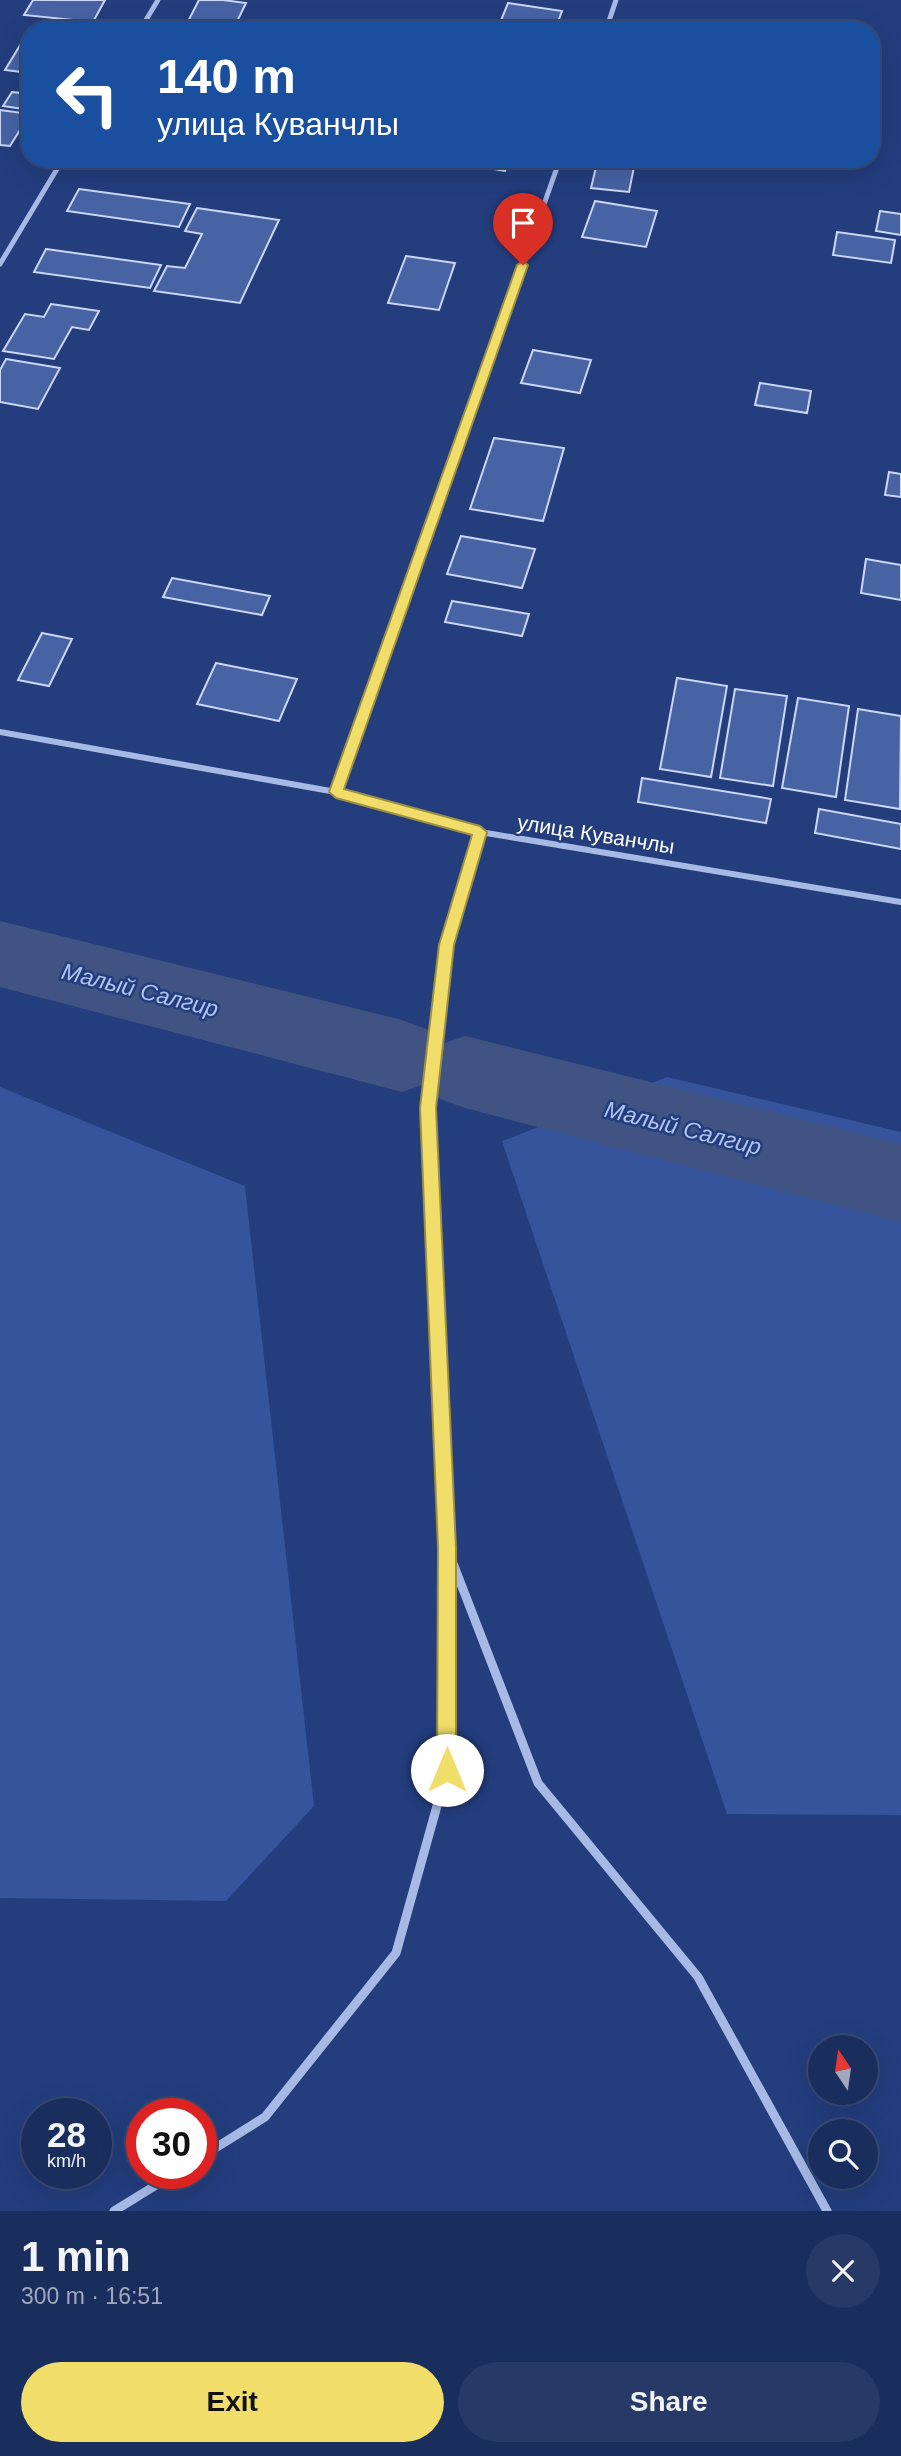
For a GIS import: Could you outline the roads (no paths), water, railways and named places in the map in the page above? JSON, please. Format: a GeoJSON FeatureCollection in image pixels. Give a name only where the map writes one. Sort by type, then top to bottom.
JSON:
{"type":"FeatureCollection","features":[{"type":"Feature","properties":{"kind":"street"},"geometry":{"type":"LineString","coordinates":[[145,21],[158,0]]}},
{"type":"Feature","properties":{"kind":"street"},"geometry":{"type":"LineString","coordinates":[[609,21],[616,0]]}},
{"type":"Feature","properties":{"kind":"street"},"geometry":{"type":"LineString","coordinates":[[0,264],[58,168]]}},
{"type":"Feature","properties":{"kind":"street"},"geometry":{"type":"LineString","coordinates":[[336,792],[557,168]]}},
{"type":"Feature","properties":{"kind":"street","name":"улица Куванчлы"},"geometry":{"type":"LineString","coordinates":[[0,732],[336,792],[480,832],[901,902]]}},
{"type":"Feature","properties":{"kind":"street"},"geometry":{"type":"LineString","coordinates":[[217,2147],[265,2117],[396,1952],[447,1770],[447,1548],[428,1108],[446,945],[480,832]]}},
{"type":"Feature","properties":{"kind":"street"},"geometry":{"type":"LineString","coordinates":[[447,1548],[538,1783],[698,1977],[827,2211]]}},
{"type":"Feature","properties":{"kind":"street"},"geometry":{"type":"LineString","coordinates":[[114,2211],[150,2189]]}},
{"type":"Feature","properties":{"kind":"waterway","name":"Малый Салгир"},"geometry":{"type":"LineString","coordinates":[[0,954],[402,1056]]}},
{"type":"Feature","properties":{"kind":"waterway","name":"Малый Салгир"},"geometry":{"type":"LineString","coordinates":[[465,1072],[901,1183]]}}]}
